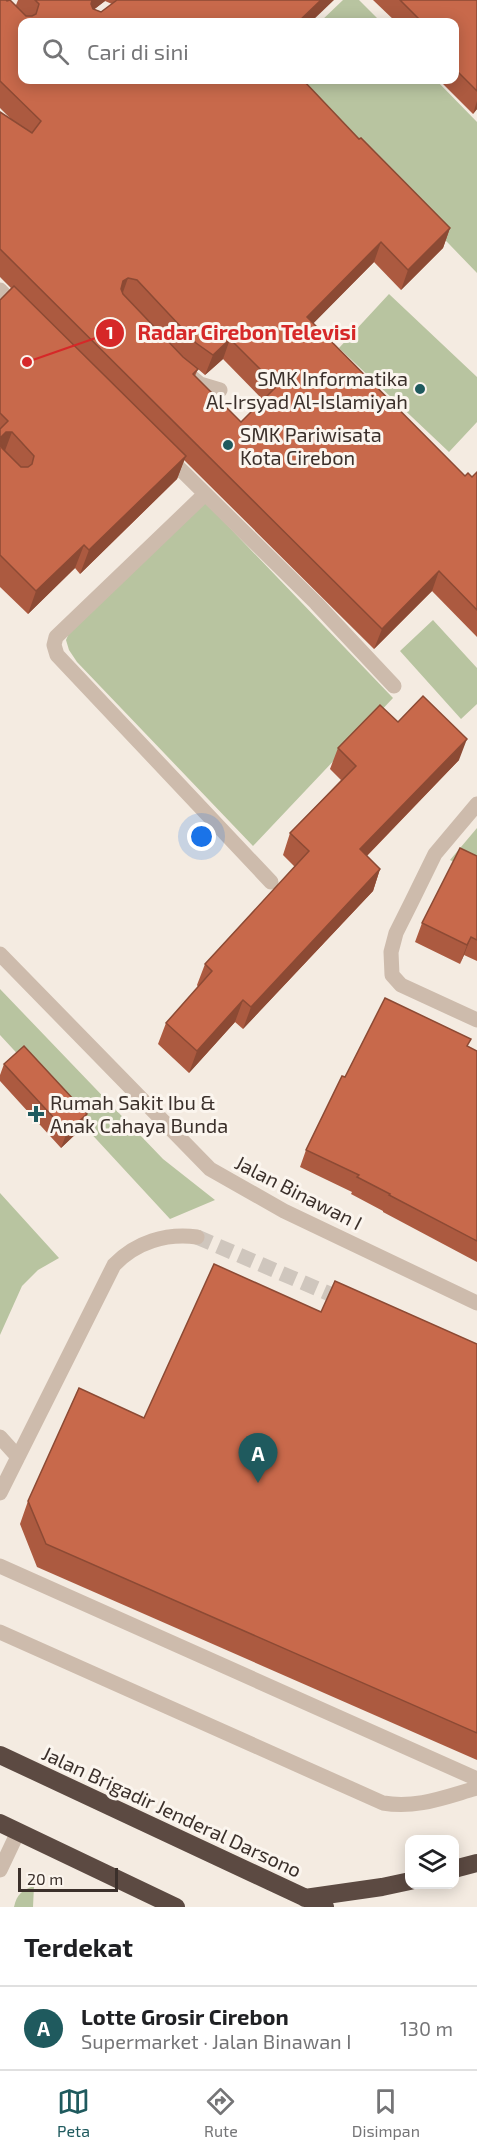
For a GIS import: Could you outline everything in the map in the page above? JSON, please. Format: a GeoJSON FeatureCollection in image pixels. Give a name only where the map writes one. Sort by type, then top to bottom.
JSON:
{"type":"FeatureCollection","features":[{"type":"Feature","properties":{"kind":"highway","name":"Jalan Brigadir Jenderal Darsono"},"geometry":{"type":"LineString","coordinates":[[0,1755],[325,1907]]}},
{"type":"Feature","properties":{"kind":"highway"},"geometry":{"type":"LineString","coordinates":[[0,1823],[176,1907]]}},
{"type":"Feature","properties":{"kind":"highway"},"geometry":{"type":"LineString","coordinates":[[459,1868],[477,1863]]}},
{"type":"Feature","properties":{"kind":"highway"},"geometry":{"type":"LineString","coordinates":[[306,1898],[405,1882]]}},
{"type":"Feature","properties":{"kind":"street"},"geometry":{"type":"LineString","coordinates":[[0,291],[33,323]]}},
{"type":"Feature","properties":{"kind":"street"},"geometry":{"type":"LineString","coordinates":[[181,367],[200,384],[219,390]]}},
{"type":"Feature","properties":{"kind":"street"},"geometry":{"type":"LineString","coordinates":[[156,445],[316,603],[394,686]]}},
{"type":"Feature","properties":{"kind":"street"},"geometry":{"type":"LineString","coordinates":[[205,494],[56,637],[54,645],[57,655],[271,882]]}},
{"type":"Feature","properties":{"kind":"street"},"geometry":{"type":"LineString","coordinates":[[477,804],[435,854],[396,933],[391,952],[392,975],[402,985],[477,1020]]}},
{"type":"Feature","properties":{"kind":"street","name":"Jalan Binawan I"},"geometry":{"type":"LineString","coordinates":[[0,954],[210,1169],[284,1211],[477,1303]]}},
{"type":"Feature","properties":{"kind":"street"},"geometry":{"type":"LineString","coordinates":[[0,1493],[114,1265],[135,1247],[180,1234],[197,1237]]}},
{"type":"Feature","properties":{"kind":"street"},"geometry":{"type":"LineString","coordinates":[[0,1437],[18,1457]]}},
{"type":"Feature","properties":{"kind":"street"},"geometry":{"type":"LineString","coordinates":[[0,1566],[477,1779]]}},
{"type":"Feature","properties":{"kind":"street"},"geometry":{"type":"LineString","coordinates":[[0,1632],[383,1803],[399,1806],[414,1805],[477,1788]]}},
{"type":"Feature","properties":{"kind":"street"},"geometry":{"type":"LineString","coordinates":[[0,1870],[18,1832]]}},
{"type":"Feature","properties":{"kind":"green space"},"geometry":{"type":"Polygon","coordinates":[[[343,0],[359,0],[377,18],[324,18],[343,0]]]}},
{"type":"Feature","properties":{"kind":"green space"},"geometry":{"type":"Polygon","coordinates":[[[295,84],[440,84],[477,122],[477,273],[295,84]]]}},
{"type":"Feature","properties":{"kind":"green space"},"geometry":{"type":"Polygon","coordinates":[[[389,294],[477,377],[477,422],[449,452],[339,348],[389,294]]]}},
{"type":"Feature","properties":{"kind":"green space"},"geometry":{"type":"Polygon","coordinates":[[[205,502],[393,698],[253,846],[77,662],[66,640],[69,633],[205,502]]]}},
{"type":"Feature","properties":{"kind":"green space"},"geometry":{"type":"Polygon","coordinates":[[[433,620],[477,668],[477,704],[461,719],[400,651],[433,620]]]}},
{"type":"Feature","properties":{"kind":"green space"},"geometry":{"type":"Polygon","coordinates":[[[477,828],[477,873],[450,860],[477,828]]]}},
{"type":"Feature","properties":{"kind":"green space"},"geometry":{"type":"Polygon","coordinates":[[[0,989],[163,1159],[215,1200],[170,1219],[0,1035],[0,989]]]}},
{"type":"Feature","properties":{"kind":"green space"},"geometry":{"type":"Polygon","coordinates":[[[0,1193],[59,1258],[38,1270],[22,1286],[0,1335],[0,1193]]]}},
{"type":"Feature","properties":{"kind":"green space"},"geometry":{"type":"Polygon","coordinates":[[[34,1886],[33,1907],[14,1907],[21,1893],[34,1886]]]}},
{"type":"Feature","properties":{"kind":"building"},"geometry":{"type":"Polygon","coordinates":[[[0,0],[10,0],[26,16],[32,16],[36,14],[39,4],[35,0],[92,0],[93,9],[101,12],[117,0],[321,0],[302,18],[18,18],[18,84],[307,84],[450,228],[408,270],[381,242],[307,317],[465,476],[468,473],[472,477],[477,472],[477,610],[439,571],[382,629],[0,249],[0,112],[32,133],[41,121],[0,81],[0,0]],[[128,278],[123,281],[121,289],[123,294],[183,357],[198,369],[193,374],[241,422],[277,386],[230,339],[213,355],[196,343],[137,280],[128,278]]]}},
{"type":"Feature","properties":{"kind":"building"},"geometry":{"type":"Polygon","coordinates":[[[400,0],[477,0],[477,91],[459,73],[459,18],[418,18],[400,0]]]}},
{"type":"Feature","properties":{"kind":"building"},"geometry":{"type":"Polygon","coordinates":[[[14,286],[186,456],[89,550],[84,545],[36,591],[0,555],[0,441],[2,448],[21,467],[28,467],[32,464],[34,456],[12,432],[6,432],[0,438],[0,429],[8,421],[0,413],[0,300],[14,286]]]}},
{"type":"Feature","properties":{"kind":"building"},"geometry":{"type":"Polygon","coordinates":[[[423,696],[467,739],[360,849],[380,869],[251,1007],[243,1000],[197,1051],[166,1023],[212,971],[205,964],[309,851],[290,833],[356,766],[338,748],[380,705],[398,722],[423,696]]]}},
{"type":"Feature","properties":{"kind":"building"},"geometry":{"type":"Polygon","coordinates":[[[460,848],[477,856],[477,940],[471,937],[467,945],[422,923],[460,848]]]}},
{"type":"Feature","properties":{"kind":"building"},"geometry":{"type":"Polygon","coordinates":[[[385,998],[471,1039],[467,1046],[477,1051],[477,1241],[357,1177],[359,1175],[306,1150],[342,1076],[345,1077],[385,998]]]}},
{"type":"Feature","properties":{"kind":"building"},"geometry":{"type":"Polygon","coordinates":[[[24,1046],[87,1114],[67,1132],[4,1064],[24,1046]]]}},
{"type":"Feature","properties":{"kind":"building"},"geometry":{"type":"Polygon","coordinates":[[[214,1264],[321,1312],[335,1281],[477,1344],[477,1733],[46,1544],[28,1501],[79,1388],[144,1418],[214,1264]]]}},
{"type":"Feature","properties":{"kind":"tunnel"},"geometry":{"type":"LineString","coordinates":[[197,1237],[346,1301]]}},
{"type":"Feature","properties":{"kind":"place","name":"Radar Cirebon Televisi"},"geometry":{"type":"Point","coordinates":[27,362]}},
{"type":"Feature","properties":{"kind":"place","name":"SMK Informatika Al-Irsyad Al-Islamiyah"},"geometry":{"type":"Point","coordinates":[420,389]}},
{"type":"Feature","properties":{"kind":"place","name":"SMK Pariwisata Kota Cirebon"},"geometry":{"type":"Point","coordinates":[228,445]}},
{"type":"Feature","properties":{"kind":"place","name":"Rumah Sakit Ibu & Anak Cahaya Bunda"},"geometry":{"type":"Point","coordinates":[36,1114]}},
{"type":"Feature","properties":{"kind":"place","name":"Lotte Grosir Cirebon"},"geometry":{"type":"Point","coordinates":[258,1483]}}]}
